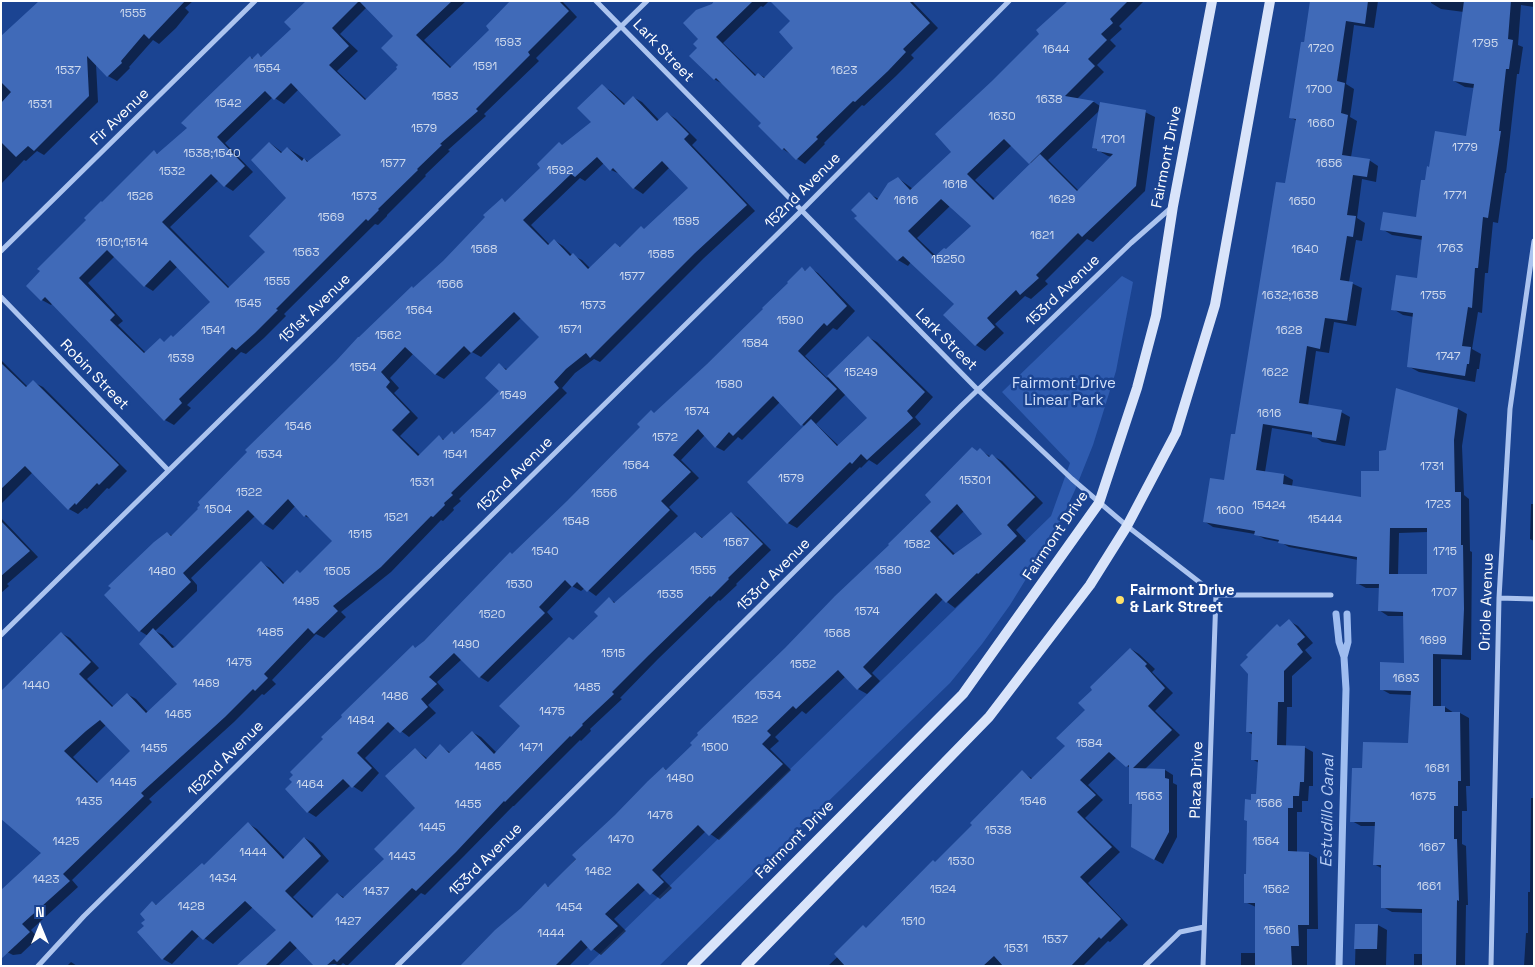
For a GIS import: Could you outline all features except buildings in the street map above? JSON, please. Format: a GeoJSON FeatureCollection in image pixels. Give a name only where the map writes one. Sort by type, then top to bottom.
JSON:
{"type":"FeatureCollection","features":[{"type":"Feature","properties":{"kind":"main road","name":"Fairmont Drive"},"geometry":{"type":"LineString","coordinates":[[692,966],[963,694],[1099,504],[1137,388],[1156,316],[1173,206],[1212,1]]}},
{"type":"Feature","properties":{"kind":"main road"},"geometry":{"type":"LineString","coordinates":[[746,966],[989,717],[1090,585],[1127,526],[1176,434],[1216,305],[1270,1]]}},
{"type":"Feature","properties":{"kind":"street","name":"Fir Avenue"},"geometry":{"type":"LineString","coordinates":[[1,251],[256,1]]}},
{"type":"Feature","properties":{"kind":"street","name":"Lark Street"},"geometry":{"type":"LineString","coordinates":[[596,1],[978,390],[1099,504],[1216,595]]}},
{"type":"Feature","properties":{"kind":"street","name":"151st Avenue"},"geometry":{"type":"LineString","coordinates":[[1,635],[647,1]]}},
{"type":"Feature","properties":{"kind":"street","name":"152nd Avenue"},"geometry":{"type":"LineString","coordinates":[[38,966],[84,916],[801,211],[1009,1]]}},
{"type":"Feature","properties":{"kind":"street","name":"153rd Avenue"},"geometry":{"type":"LineString","coordinates":[[397,966],[978,390],[1131,243],[1173,206]]}},
{"type":"Feature","properties":{"kind":"street","name":"Oriole Avenue"},"geometry":{"type":"LineString","coordinates":[[1491,966],[1499,598],[1510,409],[1534,241]]}},
{"type":"Feature","properties":{"kind":"street","name":"Robin Street"},"geometry":{"type":"LineString","coordinates":[[1,297],[168,470]]}},
{"type":"Feature","properties":{"kind":"street"},"geometry":{"type":"LineString","coordinates":[[1216,595],[1331,595]]}},
{"type":"Feature","properties":{"kind":"street","name":"Plaza Drive"},"geometry":{"type":"LineString","coordinates":[[1203,966],[1216,595]]}},
{"type":"Feature","properties":{"kind":"street"},"geometry":{"type":"LineString","coordinates":[[1499,598],[1534,599]]}},
{"type":"Feature","properties":{"kind":"street"},"geometry":{"type":"LineString","coordinates":[[1144,966],[1180,932],[1204,927]]}},
{"type":"Feature","properties":{"kind":"green space","name":"Fairmont Drive Linear Park"},"geometry":{"type":"Polygon","coordinates":[[[1122,276],[1133,282],[1116,371],[1093,445],[1058,527],[1010,605],[982,644],[950,683],[659,966],[587,966],[1051,516],[1070,463],[1002,392],[1122,276]]]}},
{"type":"Feature","properties":{"kind":"waterway","name":"Estudillo Canal"},"geometry":{"type":"LineString","coordinates":[[1336,614],[1339,642],[1344,657]]}},
{"type":"Feature","properties":{"kind":"waterway","name":"Estudillo Canal"},"geometry":{"type":"LineString","coordinates":[[1339,966],[1346,689],[1344,657],[1348,642],[1347,614]]}},
{"type":"Feature","properties":{"kind":"place","name":"Fairmont Drive & Lark Street"},"geometry":{"type":"Point","coordinates":[1120,600]}}]}
